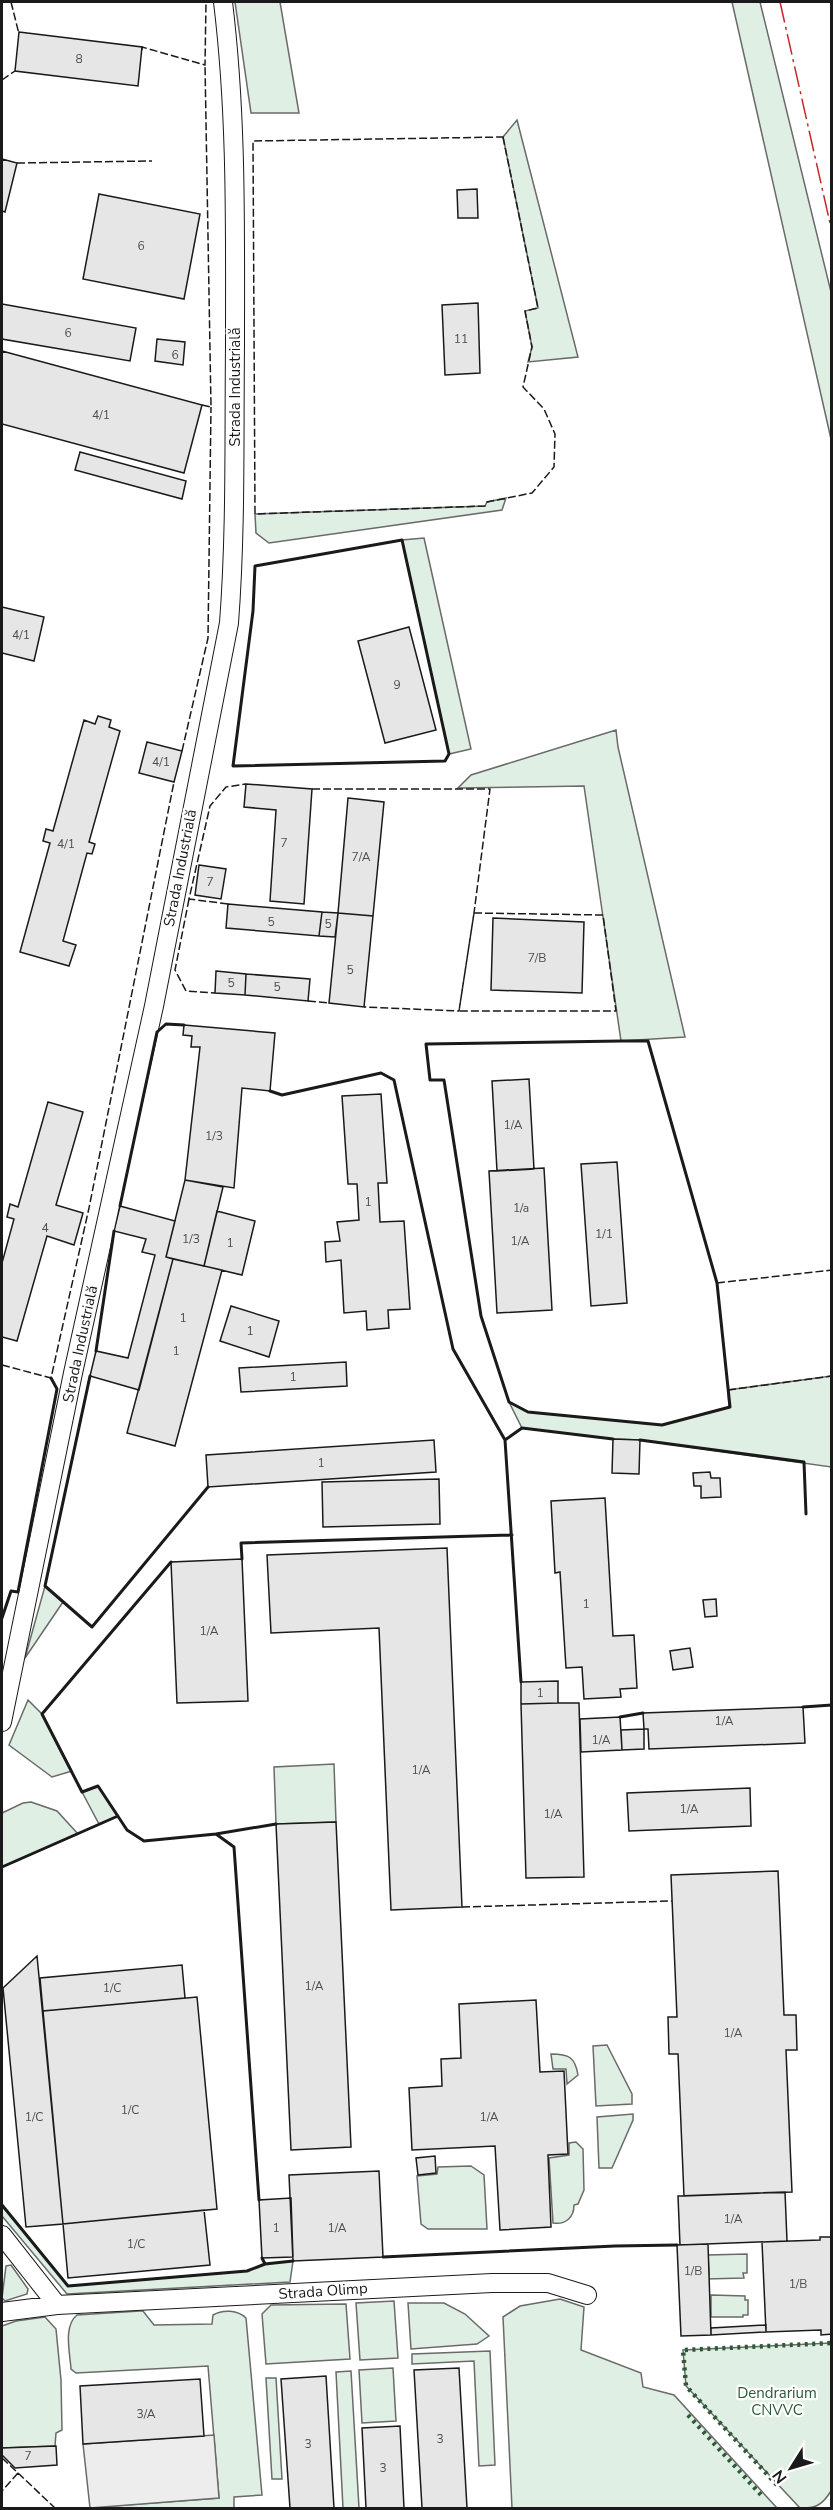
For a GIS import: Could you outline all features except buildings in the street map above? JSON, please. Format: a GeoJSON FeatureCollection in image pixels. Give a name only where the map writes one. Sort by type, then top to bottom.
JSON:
{"type":"FeatureCollection","features":[{"type":"Feature","properties":{"kind":"street","name":"Strada Industrială"},"geometry":{"type":"LineString","coordinates":[[2,1722],[75,1362],[154,1006],[229,623],[234,560],[236,217],[230,58],[223,2]]}},
{"type":"Feature","properties":{"kind":"street"},"geometry":{"type":"LineString","coordinates":[[2,2235],[57,2305]]}},
{"type":"Feature","properties":{"kind":"street","name":"Strada Olimp"},"geometry":{"type":"LineString","coordinates":[[2,2312],[57,2305],[492,2283],[548,2283],[587,2295]]}},
{"type":"Feature","properties":{"kind":"green space"},"geometry":{"type":"Polygon","coordinates":[[[235,2],[280,2],[299,113],[251,113],[235,2]]]}},
{"type":"Feature","properties":{"kind":"green space"},"geometry":{"type":"Polygon","coordinates":[[[732,2],[760,2],[831,292],[831,439],[732,2]]]}},
{"type":"Feature","properties":{"kind":"green space"},"geometry":{"type":"Polygon","coordinates":[[[517,120],[578,357],[528,362],[532,347],[525,311],[538,308],[503,137],[517,120]]]}},
{"type":"Feature","properties":{"kind":"green space"},"geometry":{"type":"Polygon","coordinates":[[[506,498],[502,510],[269,543],[256,533],[255,514],[485,506],[487,502],[506,498]]]}},
{"type":"Feature","properties":{"kind":"green space"},"geometry":{"type":"Polygon","coordinates":[[[424,538],[471,749],[449,754],[402,540],[424,538]]]}},
{"type":"Feature","properties":{"kind":"green space"},"geometry":{"type":"Polygon","coordinates":[[[616,730],[685,1037],[621,1041],[584,786],[458,788],[471,775],[616,730]]]}},
{"type":"Feature","properties":{"kind":"green space"},"geometry":{"type":"Polygon","coordinates":[[[831,1376],[831,1467],[640,1440],[522,1428],[509,1402],[528,1412],[662,1425],[729,1407],[728,1390],[831,1376]]]}},
{"type":"Feature","properties":{"kind":"green space"},"geometry":{"type":"Polygon","coordinates":[[[45,1586],[63,1602],[25,1658],[45,1586]]]}},
{"type":"Feature","properties":{"kind":"green space"},"geometry":{"type":"Polygon","coordinates":[[[28,1700],[42,1714],[72,1771],[52,1777],[9,1745],[28,1700]]]}},
{"type":"Feature","properties":{"kind":"green space"},"geometry":{"type":"Polygon","coordinates":[[[334,1764],[336,1822],[276,1824],[274,1767],[334,1764]]]}},
{"type":"Feature","properties":{"kind":"green space"},"geometry":{"type":"Polygon","coordinates":[[[98,1786],[118,1816],[99,1824],[82,1792],[98,1786]]]}},
{"type":"Feature","properties":{"kind":"green space"},"geometry":{"type":"Polygon","coordinates":[[[31,1802],[57,1811],[78,1834],[2,1867],[2,1813],[23,1803],[31,1802]]]}},
{"type":"Feature","properties":{"kind":"green space"},"geometry":{"type":"Polygon","coordinates":[[[607,2045],[632,2094],[632,2104],[596,2106],[593,2046],[607,2045]]]}},
{"type":"Feature","properties":{"kind":"green space"},"geometry":{"type":"Polygon","coordinates":[[[551,2054],[567,2056],[573,2060],[578,2075],[567,2084],[566,2069],[553,2069],[551,2054]]]}},
{"type":"Feature","properties":{"kind":"green space"},"geometry":{"type":"Polygon","coordinates":[[[633,2114],[633,2120],[612,2168],[599,2168],[597,2117],[633,2114]]]}},
{"type":"Feature","properties":{"kind":"green space"},"geometry":{"type":"Polygon","coordinates":[[[576,2142],[583,2149],[584,2190],[568,2219],[562,2223],[553,2223],[549,2158],[569,2155],[569,2143],[576,2142]]]}},
{"type":"Feature","properties":{"kind":"green space"},"geometry":{"type":"Polygon","coordinates":[[[471,2166],[484,2175],[487,2229],[428,2229],[421,2224],[417,2176],[437,2174],[438,2167],[471,2166]]]}},
{"type":"Feature","properties":{"kind":"green space"},"geometry":{"type":"Polygon","coordinates":[[[2,2205],[68,2286],[247,2271],[265,2264],[293,2261],[290,2282],[67,2294],[2,2216],[2,2205]]]}},
{"type":"Feature","properties":{"kind":"green space"},"geometry":{"type":"Polygon","coordinates":[[[747,2254],[747,2273],[743,2273],[744,2278],[706,2279],[709,2275],[708,2255],[747,2254]]]}},
{"type":"Feature","properties":{"kind":"green space"},"geometry":{"type":"Polygon","coordinates":[[[11,2265],[28,2289],[27,2294],[5,2301],[2,2298],[6,2266],[11,2265]]]}},
{"type":"Feature","properties":{"kind":"green space"},"geometry":{"type":"Polygon","coordinates":[[[711,2295],[745,2296],[745,2300],[748,2300],[748,2315],[711,2317],[711,2295]]]}},
{"type":"Feature","properties":{"kind":"green space"},"geometry":{"type":"Polygon","coordinates":[[[560,2299],[584,2307],[581,2350],[641,2373],[643,2387],[674,2395],[777,2508],[512,2508],[503,2317],[520,2306],[560,2299]]]}},
{"type":"Feature","properties":{"kind":"green space"},"geometry":{"type":"Polygon","coordinates":[[[394,2301],[398,2358],[360,2360],[356,2303],[394,2301]]]}},
{"type":"Feature","properties":{"kind":"green space"},"geometry":{"type":"Polygon","coordinates":[[[408,2303],[444,2303],[465,2314],[489,2336],[477,2344],[411,2349],[408,2303]]]}},
{"type":"Feature","properties":{"kind":"green space"},"geometry":{"type":"Polygon","coordinates":[[[346,2304],[350,2359],[266,2364],[262,2314],[271,2305],[346,2304]]]}},
{"type":"Feature","properties":{"kind":"green space"},"geometry":{"type":"Polygon","coordinates":[[[143,2311],[154,2325],[212,2324],[213,2315],[226,2311],[239,2313],[246,2318],[262,2495],[234,2497],[234,2508],[112,2508],[112,2506],[219,2498],[208,2366],[76,2373],[71,2369],[69,2333],[70,2326],[77,2315],[143,2311]]]}},
{"type":"Feature","properties":{"kind":"green space"},"geometry":{"type":"Polygon","coordinates":[[[45,2317],[56,2329],[61,2380],[62,2430],[56,2433],[55,2446],[2,2448],[2,2326],[16,2321],[45,2317]]]}},
{"type":"Feature","properties":{"kind":"green space","name":"Dendrarium CNVVC"},"geometry":{"type":"Polygon","coordinates":[[[831,2343],[831,2491],[818,2505],[800,2508],[686,2386],[683,2350],[831,2343]]]}},
{"type":"Feature","properties":{"kind":"green space"},"geometry":{"type":"Polygon","coordinates":[[[490,2351],[495,2465],[479,2466],[474,2361],[412,2364],[412,2354],[490,2351]]]}},
{"type":"Feature","properties":{"kind":"green space"},"geometry":{"type":"Polygon","coordinates":[[[393,2368],[396,2421],[362,2423],[359,2370],[393,2368]]]}},
{"type":"Feature","properties":{"kind":"green space"},"geometry":{"type":"Polygon","coordinates":[[[351,2371],[359,2508],[343,2508],[336,2372],[351,2371]]]}},
{"type":"Feature","properties":{"kind":"green space"},"geometry":{"type":"Polygon","coordinates":[[[266,2378],[276,2378],[282,2479],[272,2479],[266,2378]]]}},
{"type":"Feature","properties":{"kind":"shaded area"},"geometry":{"type":"Polygon","coordinates":[[[214,2435],[219,2498],[90,2508],[83,2444],[214,2435]]]}},
{"type":"Feature","properties":{"kind":"hedge"},"geometry":{"type":"LineString","coordinates":[[777,2485],[686,2386],[683,2350],[832,2343]]}},
{"type":"Feature","properties":{"kind":"hedge"},"geometry":{"type":"LineString","coordinates":[[688,2415],[763,2497]]}},
{"type":"Feature","properties":{"kind":"fence"},"geometry":{"type":"LineString","coordinates":[[11,2],[19,34]]}},
{"type":"Feature","properties":{"kind":"fence"},"geometry":{"type":"LineString","coordinates":[[142,50],[142,47],[205,65],[206,2]]}},
{"type":"Feature","properties":{"kind":"fence"},"geometry":{"type":"LineString","coordinates":[[202,405],[211,407],[205,65]]}},
{"type":"Feature","properties":{"kind":"fence"},"geometry":{"type":"LineString","coordinates":[[2,80],[15,71]]}},
{"type":"Feature","properties":{"kind":"fence"},"geometry":{"type":"LineString","coordinates":[[503,137],[538,308],[525,311],[532,347],[523,387],[544,409],[555,434],[554,467],[532,493],[487,502],[485,506],[255,514],[253,141],[503,137]]}},
{"type":"Feature","properties":{"kind":"fence"},"geometry":{"type":"LineString","coordinates":[[17,163],[152,161]]}},
{"type":"Feature","properties":{"kind":"fence"},"geometry":{"type":"LineString","coordinates":[[182,751],[208,638],[211,407]]}},
{"type":"Feature","properties":{"kind":"fence"},"geometry":{"type":"LineString","coordinates":[[2,1365],[51,1378],[89,1208],[174,782]]}},
{"type":"Feature","properties":{"kind":"fence"},"geometry":{"type":"LineString","coordinates":[[228,904],[189,899],[210,806],[226,787],[246,784]]}},
{"type":"Feature","properties":{"kind":"fence"},"geometry":{"type":"LineString","coordinates":[[312,789],[490,789],[459,1011],[364,1007]]}},
{"type":"Feature","properties":{"kind":"fence"},"geometry":{"type":"LineString","coordinates":[[189,899],[175,970],[186,991],[215,993]]}},
{"type":"Feature","properties":{"kind":"fence"},"geometry":{"type":"LineString","coordinates":[[474,913],[603,915],[616,1011],[459,1011],[474,913]]}},
{"type":"Feature","properties":{"kind":"fence"},"geometry":{"type":"LineString","coordinates":[[308,1001],[329,1003]]}},
{"type":"Feature","properties":{"kind":"fence"},"geometry":{"type":"LineString","coordinates":[[717,1283],[832,1270]]}},
{"type":"Feature","properties":{"kind":"fence"},"geometry":{"type":"LineString","coordinates":[[728,1390],[832,1376]]}},
{"type":"Feature","properties":{"kind":"fence"},"geometry":{"type":"LineString","coordinates":[[462,1907],[672,1901]]}},
{"type":"Feature","properties":{"kind":"fence"},"geometry":{"type":"LineString","coordinates":[[2,2458],[18,2473],[2,2491]]}},
{"type":"Feature","properties":{"kind":"fence"},"geometry":{"type":"LineString","coordinates":[[18,2473],[55,2508]]}},
{"type":"Feature","properties":{"kind":"wall"},"geometry":{"type":"LineString","coordinates":[[402,540],[449,754],[445,761],[233,766],[253,611],[255,566],[402,540]]}},
{"type":"Feature","properties":{"kind":"wall"},"geometry":{"type":"LineString","coordinates":[[120,1206],[157,1032],[166,1024],[184,1025]]}},
{"type":"Feature","properties":{"kind":"wall"},"geometry":{"type":"LineString","coordinates":[[621,1041],[648,1041],[717,1283],[730,1407],[662,1425],[528,1412],[509,1402],[481,1316],[444,1080],[430,1080],[426,1044],[621,1041]]}},
{"type":"Feature","properties":{"kind":"wall"},"geometry":{"type":"LineString","coordinates":[[270,1091],[282,1095],[381,1073],[394,1080],[453,1349],[505,1440],[521,1682]]}},
{"type":"Feature","properties":{"kind":"wall"},"geometry":{"type":"LineString","coordinates":[[96,1351],[114,1231]]}},
{"type":"Feature","properties":{"kind":"wall"},"geometry":{"type":"LineString","coordinates":[[90,1376],[45,1586],[92,1627],[208,1487]]}},
{"type":"Feature","properties":{"kind":"wall"},"geometry":{"type":"LineString","coordinates":[[2,1618],[11,1591],[18,1592],[57,1389],[51,1378]]}},
{"type":"Feature","properties":{"kind":"wall"},"geometry":{"type":"LineString","coordinates":[[505,1440],[522,1428],[613,1439]]}},
{"type":"Feature","properties":{"kind":"wall"},"geometry":{"type":"LineString","coordinates":[[640,1440],[804,1462],[806,1514]]}},
{"type":"Feature","properties":{"kind":"wall"},"geometry":{"type":"LineString","coordinates":[[242,1559],[241,1543],[512,1535]]}},
{"type":"Feature","properties":{"kind":"wall"},"geometry":{"type":"LineString","coordinates":[[171,1562],[42,1714],[82,1792],[98,1786],[127,1830],[144,1841],[216,1834],[234,1847],[259,2200]]}},
{"type":"Feature","properties":{"kind":"wall"},"geometry":{"type":"LineString","coordinates":[[803,1707],[832,1705]]}},
{"type":"Feature","properties":{"kind":"wall"},"geometry":{"type":"LineString","coordinates":[[620,1717],[643,1713]]}},
{"type":"Feature","properties":{"kind":"wall"},"geometry":{"type":"LineString","coordinates":[[2,1867],[118,1816]]}},
{"type":"Feature","properties":{"kind":"wall"},"geometry":{"type":"LineString","coordinates":[[216,1834],[276,1824]]}},
{"type":"Feature","properties":{"kind":"wall"},"geometry":{"type":"LineString","coordinates":[[2,2205],[68,2286],[247,2271],[265,2264]]}},
{"type":"Feature","properties":{"kind":"wall"},"geometry":{"type":"LineString","coordinates":[[383,2257],[677,2245]]}},
{"type":"Feature","properties":{"kind":"wall"},"geometry":{"type":"LineString","coordinates":[[262,2258],[265,2264],[293,2261]]}},
{"type":"Feature","properties":{"kind":"power"},"geometry":{"type":"LineString","coordinates":[[780,2],[832,232]]}}]}
